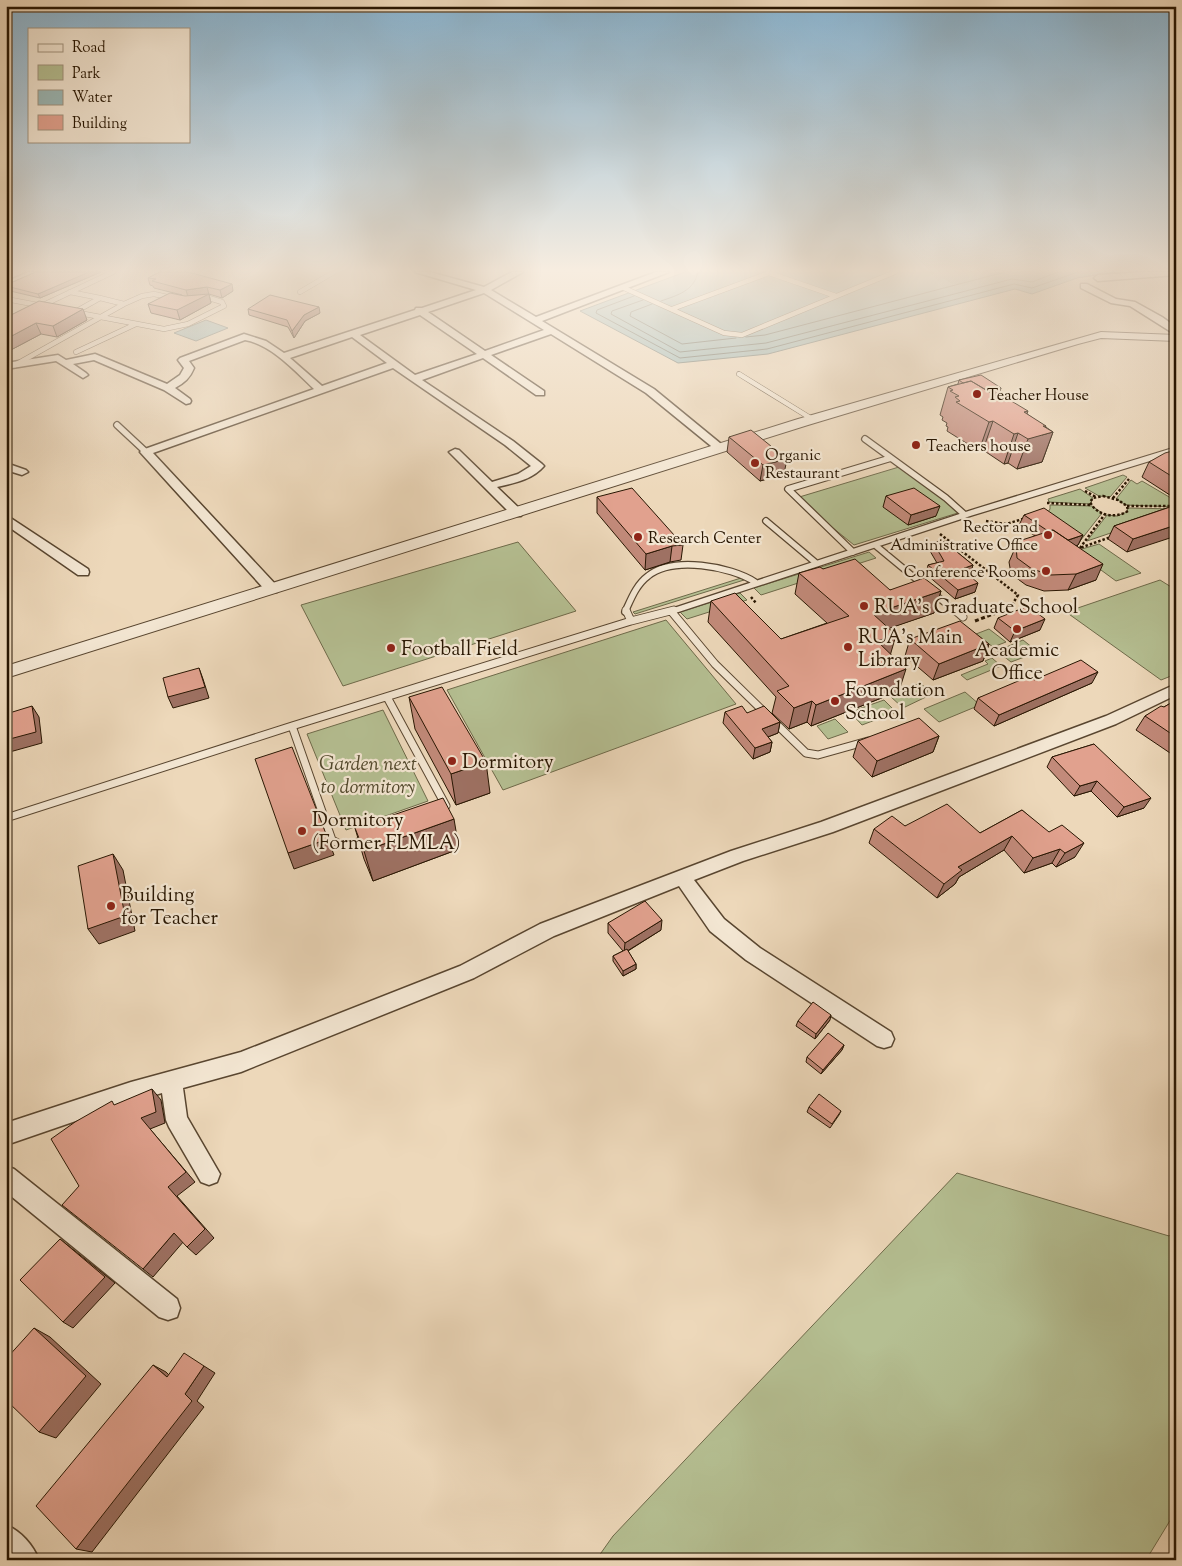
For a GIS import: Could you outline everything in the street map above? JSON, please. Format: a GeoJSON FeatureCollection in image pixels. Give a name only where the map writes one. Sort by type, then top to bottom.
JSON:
{"type":"FeatureCollection","features":[{"type":"Feature","properties":{"kind":"street"},"geometry":{"type":"LineString","coordinates":[[168,388],[181,380],[187,373],[189,368],[183,360],[219,345]]}},
{"type":"Feature","properties":{"kind":"street"},"geometry":{"type":"LineString","coordinates":[[264,345],[283,357],[321,390]]}},
{"type":"Feature","properties":{"kind":"street"},"geometry":{"type":"LineString","coordinates":[[283,357],[317,345]]}},
{"type":"Feature","properties":{"kind":"street"},"geometry":{"type":"LineString","coordinates":[[368,345],[538,466],[534,471],[489,486]]}},
{"type":"Feature","properties":{"kind":"street"},"geometry":{"type":"LineString","coordinates":[[469,345],[540,393]]}},
{"type":"Feature","properties":{"kind":"street"},"geometry":{"type":"LineString","coordinates":[[414,379],[509,345]]}},
{"type":"Feature","properties":{"kind":"street"},"geometry":{"type":"LineString","coordinates":[[574,345],[650,391],[720,448]]}},
{"type":"Feature","properties":{"kind":"street"},"geometry":{"type":"LineString","coordinates":[[6,672],[812,419],[1066,345]]}},
{"type":"Feature","properties":{"kind":"street"},"geometry":{"type":"LineString","coordinates":[[64,363],[95,357],[168,388],[186,401]]}},
{"type":"Feature","properties":{"kind":"street"},"geometry":{"type":"LineString","coordinates":[[11,366],[58,358],[83,375]]}},
{"type":"Feature","properties":{"kind":"street"},"geometry":{"type":"LineString","coordinates":[[272,589],[146,452],[394,364]]}},
{"type":"Feature","properties":{"kind":"street"},"geometry":{"type":"LineString","coordinates":[[455,452],[517,513]]}},
{"type":"Feature","properties":{"kind":"street"},"geometry":{"type":"LineString","coordinates":[[6,466],[22,472]]}},
{"type":"Feature","properties":{"kind":"street"},"geometry":{"type":"LineString","coordinates":[[6,518],[83,572]]}},
{"type":"Feature","properties":{"kind":"street"},"geometry":{"type":"LineString","coordinates":[[6,1134],[131,1092],[241,1062],[467,972],[547,930],[737,856],[827,827],[1112,720],[1176,689]]}},
{"type":"Feature","properties":{"kind":"street"},"geometry":{"type":"LineString","coordinates":[[682,877],[717,925],[753,954],[884,1039]]}},
{"type":"Feature","properties":{"kind":"street"},"geometry":{"type":"LineString","coordinates":[[171,1081],[177,1120],[209,1174]]}},
{"type":"Feature","properties":{"kind":"street"},"geometry":{"type":"LineString","coordinates":[[6,1177],[168,1308]]}},
{"type":"Feature","properties":{"kind":"street"},"geometry":{"type":"LineString","coordinates":[[6,1539],[25,1560]]}},
{"type":"Feature","properties":{"kind":"lane"},"geometry":{"type":"LineString","coordinates":[[11,366],[49,345]]}},
{"type":"Feature","properties":{"kind":"lane"},"geometry":{"type":"LineString","coordinates":[[76,352],[91,345]]}},
{"type":"Feature","properties":{"kind":"lane"},"geometry":{"type":"LineString","coordinates":[[739,374],[812,419]]}},
{"type":"Feature","properties":{"kind":"lane"},"geometry":{"type":"LineString","coordinates":[[117,425],[146,452]]}},
{"type":"Feature","properties":{"kind":"lane"},"geometry":{"type":"LineString","coordinates":[[865,439],[968,514]]}},
{"type":"Feature","properties":{"kind":"lane"},"geometry":{"type":"LineString","coordinates":[[6,818],[388,696],[671,611],[968,514],[1176,450]]}},
{"type":"Feature","properties":{"kind":"lane"},"geometry":{"type":"LineString","coordinates":[[853,552],[788,492],[788,489],[891,458]]}},
{"type":"Feature","properties":{"kind":"lane"},"geometry":{"type":"LineString","coordinates":[[766,521],[816,563]]}},
{"type":"Feature","properties":{"kind":"lane"},"geometry":{"type":"LineString","coordinates":[[875,545],[963,617]]}},
{"type":"Feature","properties":{"kind":"lane"},"geometry":{"type":"LineString","coordinates":[[631,622],[625,612],[633,595],[644,580],[653,572],[676,566],[699,566],[745,575],[755,582]]}},
{"type":"Feature","properties":{"kind":"lane"},"geometry":{"type":"LineString","coordinates":[[671,611],[715,664],[806,753],[812,756],[822,754],[876,738]]}},
{"type":"Feature","properties":{"kind":"lane"},"geometry":{"type":"LineString","coordinates":[[388,696],[446,805],[446,811],[442,813]]}},
{"type":"Feature","properties":{"kind":"lane"},"geometry":{"type":"LineString","coordinates":[[292,726],[332,840],[337,844],[347,846],[377,836]]}},
{"type":"Feature","properties":{"kind":"path"},"geometry":{"type":"LineString","coordinates":[[1112,498],[1129,479]]}},
{"type":"Feature","properties":{"kind":"path"},"geometry":{"type":"LineString","coordinates":[[1034,493],[1043,503],[1044,508]]}},
{"type":"Feature","properties":{"kind":"path"},"geometry":{"type":"LineString","coordinates":[[1091,505],[1090,502],[1094,498],[1112,498],[1127,506],[1176,506]]}},
{"type":"Feature","properties":{"kind":"path"},"geometry":{"type":"LineString","coordinates":[[1043,503],[1091,505],[1105,514],[1123,515],[1128,511],[1127,506]]}},
{"type":"Feature","properties":{"kind":"path"},"geometry":{"type":"LineString","coordinates":[[968,514],[981,520],[1006,524],[1027,518]]}},
{"type":"Feature","properties":{"kind":"path"},"geometry":{"type":"LineString","coordinates":[[1080,548],[1105,514]]}},
{"type":"Feature","properties":{"kind":"path"},"geometry":{"type":"LineString","coordinates":[[931,527],[1018,595],[1017,600],[1011,607],[971,622]]}},
{"type":"Feature","properties":{"kind":"path"},"geometry":{"type":"LineString","coordinates":[[1074,550],[1114,536]]}},
{"type":"Feature","properties":{"kind":"green space"},"geometry":{"type":"Polygon","coordinates":[[[899,467],[961,512],[854,545],[796,498],[899,467]]]}},
{"type":"Feature","properties":{"kind":"green space"},"geometry":{"type":"Polygon","coordinates":[[[1123,475],[1127,477],[1110,497],[1099,496],[1085,488],[1123,475]]]}},
{"type":"Feature","properties":{"kind":"green space"},"geometry":{"type":"Polygon","coordinates":[[[1131,480],[1137,484],[1142,481],[1176,501],[1176,507],[1126,505],[1116,499],[1131,480]]]}},
{"type":"Feature","properties":{"kind":"green space"},"geometry":{"type":"Polygon","coordinates":[[[1080,489],[1093,498],[1090,504],[1049,502],[1048,499],[1080,489]]]}},
{"type":"Feature","properties":{"kind":"green space"},"geometry":{"type":"Polygon","coordinates":[[[1050,505],[1092,506],[1102,513],[1077,545],[1046,515],[1050,505]]]}},
{"type":"Feature","properties":{"kind":"green space"},"geometry":{"type":"Polygon","coordinates":[[[1128,508],[1176,509],[1176,511],[1087,541],[1107,515],[1117,516],[1127,512],[1128,508]]]}},
{"type":"Feature","properties":{"kind":"green space","name":"Football Field"},"geometry":{"type":"Polygon","coordinates":[[[518,542],[576,611],[343,686],[301,605],[518,542]]]}},
{"type":"Feature","properties":{"kind":"green space"},"geometry":{"type":"Polygon","coordinates":[[[1099,544],[1141,573],[1116,581],[1075,551],[1099,544]]]}},
{"type":"Feature","properties":{"kind":"green space"},"geometry":{"type":"Polygon","coordinates":[[[869,552],[876,558],[761,595],[754,588],[869,552]]]}},
{"type":"Feature","properties":{"kind":"green space"},"geometry":{"type":"Polygon","coordinates":[[[741,578],[744,580],[635,614],[633,612],[741,578]]]}},
{"type":"Feature","properties":{"kind":"green space"},"geometry":{"type":"Polygon","coordinates":[[[1160,580],[1176,590],[1176,674],[1161,680],[1066,612],[1160,580]]]}},
{"type":"Feature","properties":{"kind":"green space"},"geometry":{"type":"Polygon","coordinates":[[[740,593],[747,600],[687,619],[680,612],[740,593]]]}},
{"type":"Feature","properties":{"kind":"green space"},"geometry":{"type":"Polygon","coordinates":[[[666,620],[736,704],[503,790],[447,690],[666,620]]]}},
{"type":"Feature","properties":{"kind":"green space"},"geometry":{"type":"Polygon","coordinates":[[[989,629],[1006,642],[993,647],[976,634],[989,629]]]}},
{"type":"Feature","properties":{"kind":"green space"},"geometry":{"type":"Polygon","coordinates":[[[1023,640],[1038,652],[1011,662],[997,651],[1023,640]]]}},
{"type":"Feature","properties":{"kind":"green space"},"geometry":{"type":"Polygon","coordinates":[[[992,658],[1001,666],[967,680],[961,675],[988,664],[985,661],[992,658]]]}},
{"type":"Feature","properties":{"kind":"green space"},"geometry":{"type":"Polygon","coordinates":[[[920,683],[927,689],[928,696],[903,708],[890,696],[920,683]]]}},
{"type":"Feature","properties":{"kind":"green space"},"geometry":{"type":"Polygon","coordinates":[[[965,692],[980,705],[939,722],[924,709],[965,692]]]}},
{"type":"Feature","properties":{"kind":"green space"},"geometry":{"type":"Polygon","coordinates":[[[884,700],[896,712],[862,725],[850,712],[884,700]]]}},
{"type":"Feature","properties":{"kind":"green space","name":"Garden next to dormitory"},"geometry":{"type":"Polygon","coordinates":[[[383,710],[428,801],[346,830],[307,734],[383,710]]]}},
{"type":"Feature","properties":{"kind":"green space"},"geometry":{"type":"Polygon","coordinates":[[[835,719],[848,732],[828,739],[817,726],[835,719]]]}},
{"type":"Feature","properties":{"kind":"green space"},"geometry":{"type":"Polygon","coordinates":[[[957,1173],[1169,1236],[1176,1230],[1176,1515],[1171,1519],[1146,1560],[596,1560],[613,1536],[957,1173]]]}},
{"type":"Feature","properties":{"kind":"water"},"geometry":{"type":"Polygon","coordinates":[[[644,345],[802,345],[768,354],[678,363],[644,345]]]}},
{"type":"Feature","properties":{"kind":"building"},"geometry":{"type":"Polygon","coordinates":[[[981,375],[1001,388],[988,391],[971,381],[963,383],[959,380],[981,375]]]}},
{"type":"Feature","properties":{"kind":"building"},"geometry":{"type":"Polygon","coordinates":[[[971,381],[1004,401],[1008,399],[1028,411],[1024,412],[1053,432],[1028,439],[1018,433],[1014,434],[993,421],[989,422],[956,402],[960,401],[955,397],[959,396],[950,391],[953,390],[948,387],[971,381]]]}},
{"type":"Feature","properties":{"kind":"building"},"geometry":{"type":"Polygon","coordinates":[[[751,430],[787,459],[763,465],[729,437],[751,430]]]}},
{"type":"Feature","properties":{"kind":"building"},"geometry":{"type":"Polygon","coordinates":[[[1176,450],[1176,479],[1149,462],[1165,453],[1176,450]]]}},
{"type":"Feature","properties":{"kind":"building"},"geometry":{"type":"Polygon","coordinates":[[[632,488],[683,545],[672,546],[646,554],[597,497],[632,488]]]}},
{"type":"Feature","properties":{"kind":"building"},"geometry":{"type":"Polygon","coordinates":[[[914,488],[940,506],[911,515],[886,496],[914,488]]]}},
{"type":"Feature","properties":{"kind":"building"},"geometry":{"type":"Polygon","coordinates":[[[1176,505],[1176,525],[1133,539],[1114,526],[1176,505]]]}},
{"type":"Feature","properties":{"kind":"building"},"geometry":{"type":"Polygon","coordinates":[[[1044,508],[1083,535],[1068,540],[1053,530],[1048,531],[1024,515],[1044,508]]]}},
{"type":"Feature","properties":{"kind":"building"},"geometry":{"type":"Polygon","coordinates":[[[1053,530],[1103,564],[1076,574],[1051,575],[1032,569],[1017,558],[1016,546],[1022,540],[1053,530]]]}},
{"type":"Feature","properties":{"kind":"building"},"geometry":{"type":"Polygon","coordinates":[[[951,541],[957,552],[973,565],[962,569],[978,583],[958,590],[928,565],[944,561],[933,542],[951,541]]]}},
{"type":"Feature","properties":{"kind":"building"},"geometry":{"type":"Polygon","coordinates":[[[855,559],[890,590],[924,578],[941,591],[873,614],[896,635],[877,641],[906,669],[816,705],[812,701],[794,708],[777,691],[789,686],[711,601],[735,593],[781,639],[849,616],[799,573],[820,567],[823,569],[855,559]]]}},
{"type":"Feature","properties":{"kind":"building"},"geometry":{"type":"Polygon","coordinates":[[[1028,606],[1045,619],[1015,631],[998,618],[1028,606]]]}},
{"type":"Feature","properties":{"kind":"building"},"geometry":{"type":"Polygon","coordinates":[[[960,621],[989,644],[939,664],[910,639],[960,621]]]}},
{"type":"Feature","properties":{"kind":"building"},"geometry":{"type":"Polygon","coordinates":[[[1081,660],[1098,672],[999,715],[978,698],[1030,676],[1034,680],[1081,660]]]}},
{"type":"Feature","properties":{"kind":"building"},"geometry":{"type":"Polygon","coordinates":[[[199,668],[205,687],[168,697],[163,678],[199,668]]]}},
{"type":"Feature","properties":{"kind":"building"},"geometry":{"type":"Polygon","coordinates":[[[442,687],[486,762],[451,774],[409,697],[442,687]]]}},
{"type":"Feature","properties":{"kind":"building"},"geometry":{"type":"Polygon","coordinates":[[[1176,700],[1176,737],[1145,716],[1161,706],[1164,707],[1176,700]]]}},
{"type":"Feature","properties":{"kind":"building"},"geometry":{"type":"Polygon","coordinates":[[[32,706],[36,732],[6,740],[6,714],[32,706]]]}},
{"type":"Feature","properties":{"kind":"building"},"geometry":{"type":"Polygon","coordinates":[[[742,706],[747,713],[764,706],[780,722],[762,729],[772,742],[755,748],[725,712],[742,706]]]}},
{"type":"Feature","properties":{"kind":"building"},"geometry":{"type":"Polygon","coordinates":[[[919,718],[939,736],[877,761],[858,741],[919,718]]]}},
{"type":"Feature","properties":{"kind":"building"},"geometry":{"type":"Polygon","coordinates":[[[1094,744],[1151,798],[1124,807],[1097,781],[1080,786],[1052,757],[1094,744]]]}},
{"type":"Feature","properties":{"kind":"building","name":"Dormitory (Former FLMLA)"},"geometry":{"type":"Polygon","coordinates":[[[292,747],[328,839],[288,853],[255,759],[292,747]]]}},
{"type":"Feature","properties":{"kind":"building"},"geometry":{"type":"Polygon","coordinates":[[[443,798],[454,819],[364,851],[355,828],[443,798]]]}},
{"type":"Feature","properties":{"kind":"building"},"geometry":{"type":"Polygon","coordinates":[[[947,804],[980,833],[1022,810],[1049,832],[1062,825],[1084,843],[1065,853],[1060,849],[1033,858],[1012,836],[958,867],[962,870],[944,884],[874,829],[892,816],[905,826],[947,804]]]}},
{"type":"Feature","properties":{"kind":"building"},"geometry":{"type":"Polygon","coordinates":[[[113,854],[125,916],[88,929],[78,866],[113,854]]]}},
{"type":"Feature","properties":{"kind":"building"},"geometry":{"type":"Polygon","coordinates":[[[645,901],[662,920],[625,943],[608,923],[645,901]]]}},
{"type":"Feature","properties":{"kind":"building"},"geometry":{"type":"Polygon","coordinates":[[[627,949],[636,964],[623,971],[613,956],[627,949]]]}},
{"type":"Feature","properties":{"kind":"building"},"geometry":{"type":"Polygon","coordinates":[[[813,1002],[831,1015],[816,1034],[798,1021],[813,1002]]]}},
{"type":"Feature","properties":{"kind":"building"},"geometry":{"type":"Polygon","coordinates":[[[828,1033],[844,1045],[823,1070],[807,1057],[828,1033]]]}},
{"type":"Feature","properties":{"kind":"building"},"geometry":{"type":"Polygon","coordinates":[[[152,1089],[156,1112],[141,1118],[186,1172],[168,1187],[205,1229],[187,1247],[174,1233],[143,1269],[62,1205],[79,1186],[51,1139],[75,1122],[112,1101],[114,1105],[152,1089]]]}},
{"type":"Feature","properties":{"kind":"building"},"geometry":{"type":"Polygon","coordinates":[[[819,1094],[841,1111],[832,1124],[809,1107],[819,1094]]]}},
{"type":"Feature","properties":{"kind":"building"},"geometry":{"type":"Polygon","coordinates":[[[60,1239],[105,1277],[63,1322],[20,1280],[60,1239]]]}},
{"type":"Feature","properties":{"kind":"building"},"geometry":{"type":"Polygon","coordinates":[[[34,1328],[86,1376],[39,1432],[6,1400],[6,1359],[34,1328]]]}},
{"type":"Feature","properties":{"kind":"building"},"geometry":{"type":"Polygon","coordinates":[[[184,1353],[204,1366],[185,1394],[192,1401],[76,1549],[36,1506],[153,1365],[167,1377],[184,1353]]]}},
{"type":"Feature","properties":{"kind":"place","name":"Teacher House"},"geometry":{"type":"Point","coordinates":[977,394]}},
{"type":"Feature","properties":{"kind":"place","name":"Teachers house"},"geometry":{"type":"Point","coordinates":[916,445]}},
{"type":"Feature","properties":{"kind":"place","name":"Organic Restaurant"},"geometry":{"type":"Point","coordinates":[755,463]}},
{"type":"Feature","properties":{"kind":"place","name":"Rector and Administrative Office"},"geometry":{"type":"Point","coordinates":[1048,535]}},
{"type":"Feature","properties":{"kind":"place","name":"Research Center"},"geometry":{"type":"Point","coordinates":[638,537]}},
{"type":"Feature","properties":{"kind":"place","name":"Conference Rooms"},"geometry":{"type":"Point","coordinates":[1046,571]}},
{"type":"Feature","properties":{"kind":"place","name":"RUA's Graduate School"},"geometry":{"type":"Point","coordinates":[864,606]}},
{"type":"Feature","properties":{"kind":"place","name":"Academic Office"},"geometry":{"type":"Point","coordinates":[1017,629]}},
{"type":"Feature","properties":{"kind":"place","name":"RUA's Main Library"},"geometry":{"type":"Point","coordinates":[848,647]}},
{"type":"Feature","properties":{"kind":"place","name":"Football Field"},"geometry":{"type":"Point","coordinates":[391,648]}},
{"type":"Feature","properties":{"kind":"place","name":"Foundation School"},"geometry":{"type":"Point","coordinates":[835,701]}},
{"type":"Feature","properties":{"kind":"place","name":"Dormitory"},"geometry":{"type":"Point","coordinates":[452,761]}},
{"type":"Feature","properties":{"kind":"place","name":"Dormitory (Former FLMLA)"},"geometry":{"type":"Point","coordinates":[302,831]}},
{"type":"Feature","properties":{"kind":"place","name":"Building for Teacher"},"geometry":{"type":"Point","coordinates":[111,906]}}]}
